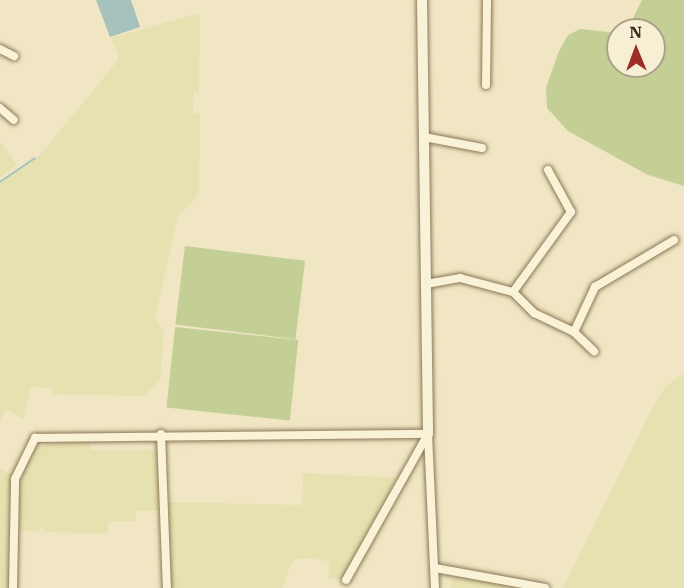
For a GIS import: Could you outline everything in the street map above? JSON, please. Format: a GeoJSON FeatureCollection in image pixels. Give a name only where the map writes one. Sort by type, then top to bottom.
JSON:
{"type":"FeatureCollection","features":[{"type":"Feature","properties":{"kind":"street"},"geometry":{"type":"LineString","coordinates":[[422,0],[428,434],[435,588]]}},
{"type":"Feature","properties":{"kind":"street"},"geometry":{"type":"LineString","coordinates":[[486,85],[487,0]]}},
{"type":"Feature","properties":{"kind":"street"},"geometry":{"type":"LineString","coordinates":[[0,49],[14,56]]}},
{"type":"Feature","properties":{"kind":"street"},"geometry":{"type":"LineString","coordinates":[[0,108],[14,120]]}},
{"type":"Feature","properties":{"kind":"street"},"geometry":{"type":"LineString","coordinates":[[424,137],[482,148]]}},
{"type":"Feature","properties":{"kind":"street"},"geometry":{"type":"LineString","coordinates":[[513,292],[572,212],[548,170]]}},
{"type":"Feature","properties":{"kind":"street"},"geometry":{"type":"LineString","coordinates":[[574,332],[595,287],[674,240]]}},
{"type":"Feature","properties":{"kind":"street"},"geometry":{"type":"LineString","coordinates":[[426,284],[460,278],[513,292],[534,313],[574,332],[594,351]]}},
{"type":"Feature","properties":{"kind":"street"},"geometry":{"type":"LineString","coordinates":[[161,434],[167,588]]}},
{"type":"Feature","properties":{"kind":"street"},"geometry":{"type":"LineString","coordinates":[[13,588],[13,496],[29,444],[43,436],[428,434]]}},
{"type":"Feature","properties":{"kind":"street"},"geometry":{"type":"LineString","coordinates":[[346,580],[428,434]]}},
{"type":"Feature","properties":{"kind":"street"},"geometry":{"type":"LineString","coordinates":[[435,568],[545,588]]}},
{"type":"Feature","properties":{"kind":"shaded area"},"geometry":{"type":"Polygon","coordinates":[[[200,13],[199,93],[194,93],[193,113],[200,114],[199,195],[178,215],[155,319],[164,331],[160,380],[144,396],[53,394],[53,388],[31,387],[23,420],[6,409],[0,421],[0,184],[40,155],[115,64],[119,55],[111,38],[200,13]]]}},
{"type":"Feature","properties":{"kind":"shaded area"},"geometry":{"type":"Polygon","coordinates":[[[2,143],[17,165],[0,177],[0,144],[2,143]]]}},
{"type":"Feature","properties":{"kind":"shaded area"},"geometry":{"type":"Polygon","coordinates":[[[684,373],[684,588],[563,588],[652,408],[666,386],[684,373]]]}},
{"type":"Feature","properties":{"kind":"shaded area"},"geometry":{"type":"Polygon","coordinates":[[[90,438],[90,450],[158,450],[160,511],[136,511],[136,521],[108,522],[108,534],[46,532],[40,527],[39,532],[16,530],[18,478],[33,447],[90,438]]]}},
{"type":"Feature","properties":{"kind":"shaded area"},"geometry":{"type":"Polygon","coordinates":[[[0,468],[13,475],[9,588],[0,588],[0,468]]]}},
{"type":"Feature","properties":{"kind":"shaded area"},"geometry":{"type":"Polygon","coordinates":[[[303,473],[396,478],[342,579],[328,578],[330,562],[312,558],[297,559],[290,566],[283,588],[170,588],[167,502],[302,505],[303,473]]]}},
{"type":"Feature","properties":{"kind":"shaded area"},"geometry":{"type":"Polygon","coordinates":[[[454,575],[542,588],[450,588],[454,575]]]}},
{"type":"Feature","properties":{"kind":"green space"},"geometry":{"type":"Polygon","coordinates":[[[642,0],[684,0],[684,186],[648,175],[568,131],[547,108],[546,88],[559,51],[568,35],[580,29],[606,32],[606,78],[666,78],[666,18],[633,18],[642,0]]]}},
{"type":"Feature","properties":{"kind":"green space"},"geometry":{"type":"Polygon","coordinates":[[[185,246],[305,261],[295,339],[175,324],[185,246]]]}},
{"type":"Feature","properties":{"kind":"green space"},"geometry":{"type":"Polygon","coordinates":[[[175,327],[298,340],[290,421],[167,408],[175,327]]]}},
{"type":"Feature","properties":{"kind":"water"},"geometry":{"type":"Polygon","coordinates":[[[96,0],[131,0],[140,27],[110,37],[96,0]]]}},
{"type":"Feature","properties":{"kind":"waterway"},"geometry":{"type":"LineString","coordinates":[[0,182],[35,158]]}}]}
